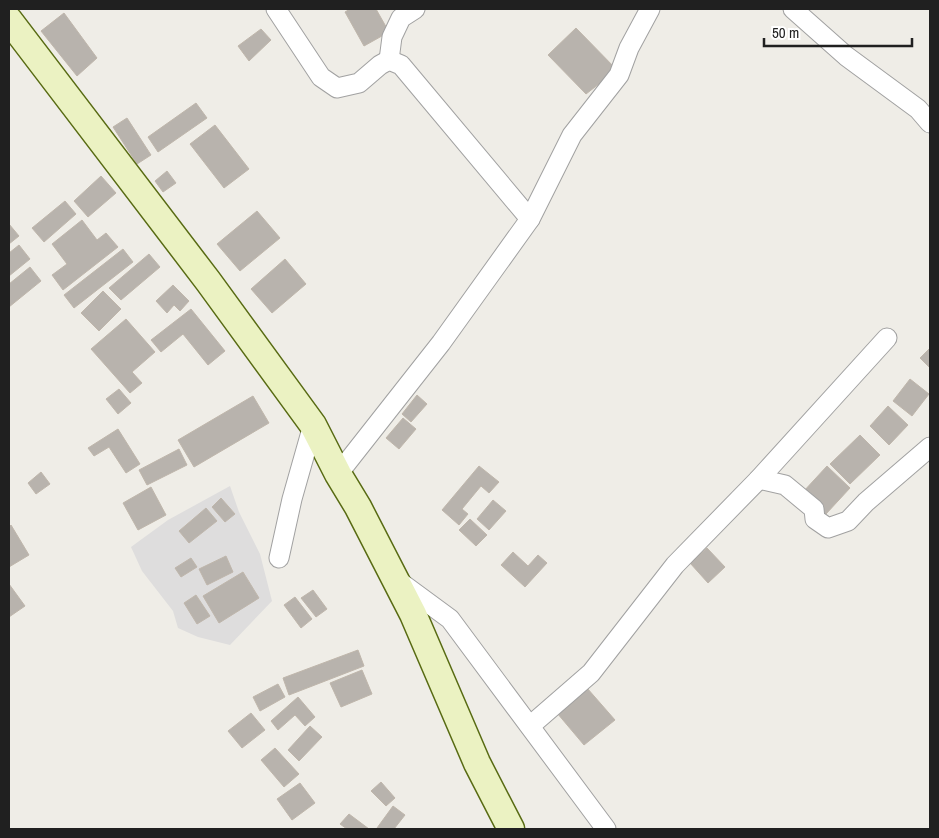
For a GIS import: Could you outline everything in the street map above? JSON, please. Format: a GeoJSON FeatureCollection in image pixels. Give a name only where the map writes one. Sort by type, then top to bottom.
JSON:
{"type":"FeatureCollection","features":[{"type":"Feature","properties":{"kind":"street"},"geometry":{"type":"LineString","coordinates":[[276,9],[320,77],[337,88],[359,84],[380,65],[389,60]]}},
{"type":"Feature","properties":{"kind":"street"},"geometry":{"type":"LineString","coordinates":[[389,60],[392,37],[401,18],[415,9]]}},
{"type":"Feature","properties":{"kind":"street"},"geometry":{"type":"LineString","coordinates":[[338,474],[440,344],[530,219],[572,135],[618,75],[629,48],[650,9]]}},
{"type":"Feature","properties":{"kind":"street"},"geometry":{"type":"LineString","coordinates":[[793,9],[846,56],[918,109],[930,123]]}},
{"type":"Feature","properties":{"kind":"street"},"geometry":{"type":"LineString","coordinates":[[9,20],[208,281],[313,425],[413,614],[477,763],[511,829]]}},
{"type":"Feature","properties":{"kind":"street"},"geometry":{"type":"LineString","coordinates":[[389,60],[402,65],[530,219]]}},
{"type":"Feature","properties":{"kind":"street"},"geometry":{"type":"LineString","coordinates":[[530,726],[591,673],[675,565],[759,479],[887,338]]}},
{"type":"Feature","properties":{"kind":"street"},"geometry":{"type":"LineString","coordinates":[[279,558],[292,499],[313,425]]}},
{"type":"Feature","properties":{"kind":"street"},"geometry":{"type":"LineString","coordinates":[[759,479],[785,485],[814,509],[815,519],[828,528],[848,521],[866,502],[930,447]]}},
{"type":"Feature","properties":{"kind":"street"},"geometry":{"type":"LineString","coordinates":[[392,576],[450,619],[606,829]]}},
{"type":"Feature","properties":{"kind":"shaded area"},"geometry":{"type":"Polygon","coordinates":[[[230,486],[239,512],[260,554],[272,601],[230,645],[198,637],[178,628],[173,611],[142,571],[131,547],[168,520],[230,486]]]}},
{"type":"Feature","properties":{"kind":"building"},"geometry":{"type":"Polygon","coordinates":[[[350,9],[376,9],[389,32],[364,46],[345,12],[350,9]]]}},
{"type":"Feature","properties":{"kind":"building"},"geometry":{"type":"Polygon","coordinates":[[[64,13],[97,58],[77,76],[41,31],[64,13]]]}},
{"type":"Feature","properties":{"kind":"building"},"geometry":{"type":"Polygon","coordinates":[[[576,28],[617,70],[586,94],[548,55],[576,28]]]}},
{"type":"Feature","properties":{"kind":"building"},"geometry":{"type":"Polygon","coordinates":[[[261,29],[271,40],[249,61],[238,46],[261,29]]]}},
{"type":"Feature","properties":{"kind":"building"},"geometry":{"type":"Polygon","coordinates":[[[196,103],[207,118],[158,152],[148,137],[196,103]]]}},
{"type":"Feature","properties":{"kind":"building"},"geometry":{"type":"Polygon","coordinates":[[[127,118],[151,155],[137,164],[113,127],[127,118]]]}},
{"type":"Feature","properties":{"kind":"building"},"geometry":{"type":"Polygon","coordinates":[[[215,125],[249,169],[224,188],[190,144],[215,125]]]}},
{"type":"Feature","properties":{"kind":"building"},"geometry":{"type":"Polygon","coordinates":[[[167,171],[176,183],[163,192],[155,181],[167,171]]]}},
{"type":"Feature","properties":{"kind":"building"},"geometry":{"type":"Polygon","coordinates":[[[101,176],[116,193],[88,217],[74,201],[101,176]]]}},
{"type":"Feature","properties":{"kind":"building"},"geometry":{"type":"Polygon","coordinates":[[[65,201],[76,214],[44,242],[32,228],[65,201]]]}},
{"type":"Feature","properties":{"kind":"building"},"geometry":{"type":"Polygon","coordinates":[[[257,211],[280,238],[240,271],[217,244],[257,211]]]}},
{"type":"Feature","properties":{"kind":"building"},"geometry":{"type":"Polygon","coordinates":[[[82,220],[97,240],[106,233],[118,247],[63,290],[52,275],[67,264],[52,244],[82,220]]]}},
{"type":"Feature","properties":{"kind":"building"},"geometry":{"type":"Polygon","coordinates":[[[9,224],[19,236],[9,244],[9,224]]]}},
{"type":"Feature","properties":{"kind":"building"},"geometry":{"type":"Polygon","coordinates":[[[19,245],[30,259],[9,276],[9,253],[19,245]]]}},
{"type":"Feature","properties":{"kind":"building"},"geometry":{"type":"Polygon","coordinates":[[[123,249],[133,262],[74,308],[64,295],[123,249]]]}},
{"type":"Feature","properties":{"kind":"building"},"geometry":{"type":"Polygon","coordinates":[[[149,254],[160,267],[121,300],[109,288],[149,254]]]}},
{"type":"Feature","properties":{"kind":"building"},"geometry":{"type":"Polygon","coordinates":[[[285,259],[306,284],[272,313],[251,289],[285,259]]]}},
{"type":"Feature","properties":{"kind":"building"},"geometry":{"type":"Polygon","coordinates":[[[30,267],[41,281],[9,307],[9,284],[30,267]]]}},
{"type":"Feature","properties":{"kind":"building"},"geometry":{"type":"Polygon","coordinates":[[[173,285],[189,301],[180,311],[174,305],[167,313],[156,301],[173,285]]]}},
{"type":"Feature","properties":{"kind":"building"},"geometry":{"type":"Polygon","coordinates":[[[103,291],[121,309],[99,331],[81,313],[103,291]]]}},
{"type":"Feature","properties":{"kind":"building"},"geometry":{"type":"Polygon","coordinates":[[[191,309],[225,351],[208,365],[183,334],[161,352],[151,340],[191,309]]]}},
{"type":"Feature","properties":{"kind":"building"},"geometry":{"type":"Polygon","coordinates":[[[126,319],[155,352],[132,372],[142,383],[130,393],[91,349],[126,319]]]}},
{"type":"Feature","properties":{"kind":"building"},"geometry":{"type":"Polygon","coordinates":[[[930,348],[930,368],[920,358],[930,348]]]}},
{"type":"Feature","properties":{"kind":"building"},"geometry":{"type":"Polygon","coordinates":[[[910,379],[929,394],[912,416],[893,401],[910,379]]]}},
{"type":"Feature","properties":{"kind":"building"},"geometry":{"type":"Polygon","coordinates":[[[119,389],[131,403],[118,414],[106,399],[119,389]]]}},
{"type":"Feature","properties":{"kind":"building"},"geometry":{"type":"Polygon","coordinates":[[[417,395],[427,404],[411,422],[402,414],[417,395]]]}},
{"type":"Feature","properties":{"kind":"building"},"geometry":{"type":"Polygon","coordinates":[[[253,396],[269,423],[194,467],[178,440],[253,396]]]}},
{"type":"Feature","properties":{"kind":"building"},"geometry":{"type":"Polygon","coordinates":[[[888,406],[908,425],[889,445],[870,426],[888,406]]]}},
{"type":"Feature","properties":{"kind":"building"},"geometry":{"type":"Polygon","coordinates":[[[403,418],[416,429],[399,449],[386,438],[403,418]]]}},
{"type":"Feature","properties":{"kind":"building"},"geometry":{"type":"Polygon","coordinates":[[[118,429],[140,464],[126,473],[109,447],[94,456],[88,448],[118,429]]]}},
{"type":"Feature","properties":{"kind":"building"},"geometry":{"type":"Polygon","coordinates":[[[860,435],[880,455],[850,484],[830,464],[860,435]]]}},
{"type":"Feature","properties":{"kind":"building"},"geometry":{"type":"Polygon","coordinates":[[[179,449],[187,465],[147,485],[139,470],[179,449]]]}},
{"type":"Feature","properties":{"kind":"building"},"geometry":{"type":"Polygon","coordinates":[[[479,466],[499,482],[489,493],[481,486],[462,509],[468,514],[459,525],[442,510],[479,466]]]}},
{"type":"Feature","properties":{"kind":"building"},"geometry":{"type":"Polygon","coordinates":[[[827,466],[850,488],[826,514],[803,492],[827,466]]]}},
{"type":"Feature","properties":{"kind":"building"},"geometry":{"type":"Polygon","coordinates":[[[41,472],[50,484],[36,494],[28,483],[41,472]]]}},
{"type":"Feature","properties":{"kind":"building"},"geometry":{"type":"Polygon","coordinates":[[[151,487],[166,515],[138,530],[123,503],[151,487]]]}},
{"type":"Feature","properties":{"kind":"building"},"geometry":{"type":"Polygon","coordinates":[[[221,498],[235,514],[225,522],[212,507],[221,498]]]}},
{"type":"Feature","properties":{"kind":"building"},"geometry":{"type":"Polygon","coordinates":[[[493,500],[506,511],[489,530],[477,519],[493,500]]]}},
{"type":"Feature","properties":{"kind":"building"},"geometry":{"type":"Polygon","coordinates":[[[206,508],[217,521],[189,543],[179,531],[206,508]]]}},
{"type":"Feature","properties":{"kind":"building"},"geometry":{"type":"Polygon","coordinates":[[[470,519],[487,535],[476,546],[459,530],[470,519]]]}},
{"type":"Feature","properties":{"kind":"building"},"geometry":{"type":"Polygon","coordinates":[[[11,525],[29,555],[9,567],[9,527],[11,525]]]}},
{"type":"Feature","properties":{"kind":"building"},"geometry":{"type":"Polygon","coordinates":[[[707,548],[725,567],[708,583],[690,563],[707,548]]]}},
{"type":"Feature","properties":{"kind":"building"},"geometry":{"type":"Polygon","coordinates":[[[513,552],[528,566],[538,555],[547,563],[525,587],[501,565],[513,552]]]}},
{"type":"Feature","properties":{"kind":"building"},"geometry":{"type":"Polygon","coordinates":[[[226,556],[233,572],[207,585],[199,569],[226,556]]]}},
{"type":"Feature","properties":{"kind":"building"},"geometry":{"type":"Polygon","coordinates":[[[191,558],[197,567],[181,577],[175,568],[191,558]]]}},
{"type":"Feature","properties":{"kind":"building"},"geometry":{"type":"Polygon","coordinates":[[[243,572],[259,598],[219,623],[203,596],[243,572]]]}},
{"type":"Feature","properties":{"kind":"building"},"geometry":{"type":"Polygon","coordinates":[[[9,584],[25,606],[9,617],[9,584]]]}},
{"type":"Feature","properties":{"kind":"building"},"geometry":{"type":"Polygon","coordinates":[[[313,590],[327,609],[316,617],[301,598],[313,590]]]}},
{"type":"Feature","properties":{"kind":"building"},"geometry":{"type":"Polygon","coordinates":[[[196,595],[210,616],[197,624],[184,603],[196,595]]]}},
{"type":"Feature","properties":{"kind":"building"},"geometry":{"type":"Polygon","coordinates":[[[295,597],[312,619],[301,628],[284,605],[295,597]]]}},
{"type":"Feature","properties":{"kind":"building"},"geometry":{"type":"Polygon","coordinates":[[[358,650],[364,666],[289,695],[283,678],[358,650]]]}},
{"type":"Feature","properties":{"kind":"building"},"geometry":{"type":"Polygon","coordinates":[[[362,670],[372,694],[341,707],[330,683],[362,670]]]}},
{"type":"Feature","properties":{"kind":"building"},"geometry":{"type":"Polygon","coordinates":[[[278,684],[285,697],[260,711],[253,697],[278,684]]]}},
{"type":"Feature","properties":{"kind":"building"},"geometry":{"type":"Polygon","coordinates":[[[587,688],[615,720],[584,745],[557,713],[587,688]]]}},
{"type":"Feature","properties":{"kind":"building"},"geometry":{"type":"Polygon","coordinates":[[[298,697],[315,717],[305,726],[295,715],[278,730],[271,721],[298,697]]]}},
{"type":"Feature","properties":{"kind":"building"},"geometry":{"type":"Polygon","coordinates":[[[251,713],[265,730],[242,748],[228,731],[251,713]]]}},
{"type":"Feature","properties":{"kind":"building"},"geometry":{"type":"Polygon","coordinates":[[[310,726],[322,737],[299,761],[288,750],[310,726]]]}},
{"type":"Feature","properties":{"kind":"building"},"geometry":{"type":"Polygon","coordinates":[[[275,748],[299,774],[284,787],[261,760],[275,748]]]}},
{"type":"Feature","properties":{"kind":"building"},"geometry":{"type":"Polygon","coordinates":[[[381,782],[395,798],[386,806],[371,791],[381,782]]]}},
{"type":"Feature","properties":{"kind":"building"},"geometry":{"type":"Polygon","coordinates":[[[300,783],[315,803],[292,820],[277,799],[300,783]]]}},
{"type":"Feature","properties":{"kind":"building"},"geometry":{"type":"Polygon","coordinates":[[[393,806],[405,815],[394,829],[377,828],[393,806]]]}},
{"type":"Feature","properties":{"kind":"building"},"geometry":{"type":"Polygon","coordinates":[[[349,814],[369,829],[347,829],[340,824],[349,814]]]}}]}
